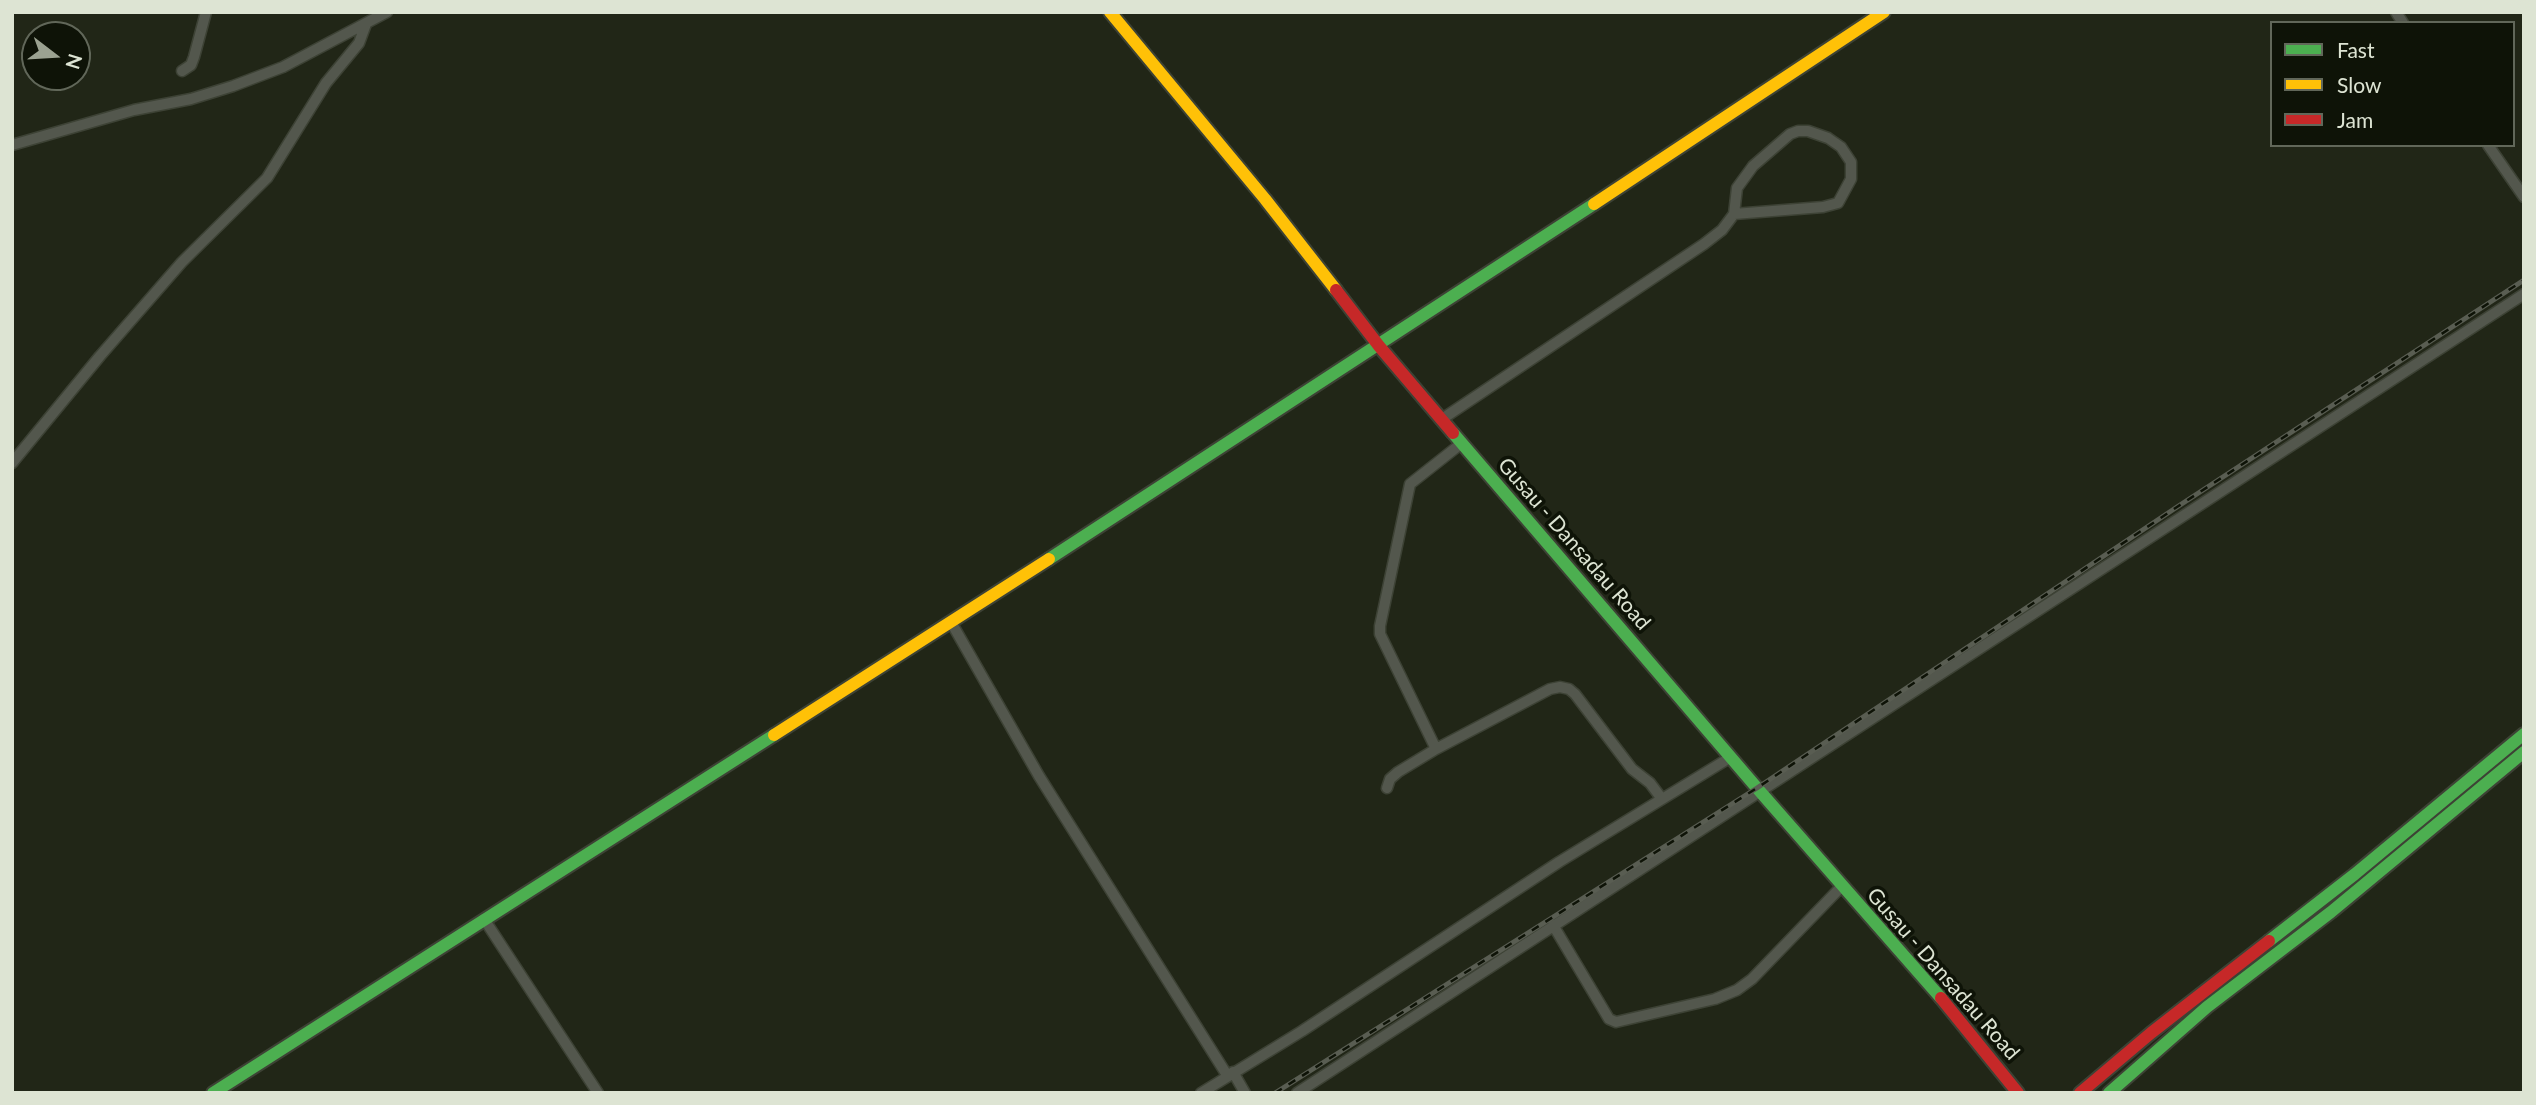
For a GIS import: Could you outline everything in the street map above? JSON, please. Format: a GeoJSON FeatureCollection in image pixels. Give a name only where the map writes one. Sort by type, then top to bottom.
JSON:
{"type":"FeatureCollection","features":[{"type":"Feature","properties":{"kind":"main road","name":"Gusau - Dansadau Road"},"geometry":{"type":"LineString","coordinates":[[1110,12],[1265,198],[1379,346],[1952,1011],[2018,1093]]}},
{"type":"Feature","properties":{"kind":"main road"},"geometry":{"type":"LineString","coordinates":[[213,1093],[1379,346],[1884,12]]}},
{"type":"Feature","properties":{"kind":"main road"},"geometry":{"type":"LineString","coordinates":[[2080,1093],[2162,1025],[2355,874],[2524,734]]}},
{"type":"Feature","properties":{"kind":"main road"},"geometry":{"type":"LineString","coordinates":[[2109,1093],[2207,1007],[2365,884],[2524,752]]}},
{"type":"Feature","properties":{"kind":"street"},"geometry":{"type":"LineString","coordinates":[[182,71],[191,65],[206,12]]}},
{"type":"Feature","properties":{"kind":"street"},"geometry":{"type":"LineString","coordinates":[[12,145],[134,110],[191,99],[233,86],[283,67],[387,12]]}},
{"type":"Feature","properties":{"kind":"street"},"geometry":{"type":"LineString","coordinates":[[12,463],[182,262],[267,178],[326,83],[359,43],[366,24]]}},
{"type":"Feature","properties":{"kind":"street"},"geometry":{"type":"LineString","coordinates":[[1442,419],[1722,230],[1734,214],[1737,188],[1753,166],[1790,134],[1808,131],[1828,138],[1841,147],[1851,162],[1851,179],[1838,203],[1823,207],[1734,214]]}},
{"type":"Feature","properties":{"kind":"street"},"geometry":{"type":"LineString","coordinates":[[2489,147],[2524,197]]}},
{"type":"Feature","properties":{"kind":"street"},"geometry":{"type":"LineString","coordinates":[[1297,1093],[2524,294]]}},
{"type":"Feature","properties":{"kind":"street"},"geometry":{"type":"LineString","coordinates":[[1436,749],[1380,634],[1380,626],[1410,484],[1462,443]]}},
{"type":"Feature","properties":{"kind":"street"},"geometry":{"type":"LineString","coordinates":[[951,622],[1039,776],[1245,1093]]}},
{"type":"Feature","properties":{"kind":"street"},"geometry":{"type":"LineString","coordinates":[[1387,788],[1390,779],[1398,772],[1436,749],[1550,689],[1560,687],[1575,694],[1632,769],[1650,783],[1662,799]]}},
{"type":"Feature","properties":{"kind":"street"},"geometry":{"type":"LineString","coordinates":[[1201,1093],[1302,1031],[1559,862],[1731,757]]}},
{"type":"Feature","properties":{"kind":"street"},"geometry":{"type":"LineString","coordinates":[[1553,925],[1609,1019],[1616,1022],[1716,999],[1737,990],[1752,979],[1842,886]]}},
{"type":"Feature","properties":{"kind":"street"},"geometry":{"type":"LineString","coordinates":[[484,919],[598,1093]]}},
{"type":"Feature","properties":{"kind":"railway"},"geometry":{"type":"LineString","coordinates":[[1275,1093],[1757,788],[2177,507],[2524,280]]}},
{"type":"Feature","properties":{"kind":"traffic: fast"},"geometry":{"type":"LineString","coordinates":[[1049,559],[1594,204]]}},
{"type":"Feature","properties":{"kind":"traffic: fast"},"geometry":{"type":"LineString","coordinates":[[1453,433],[1941,998]]}},
{"type":"Feature","properties":{"kind":"traffic: fast"},"geometry":{"type":"LineString","coordinates":[[2269,941],[2355,874],[2524,734]]}},
{"type":"Feature","properties":{"kind":"traffic: fast"},"geometry":{"type":"LineString","coordinates":[[213,1093],[774,735]]}},
{"type":"Feature","properties":{"kind":"traffic: fast"},"geometry":{"type":"LineString","coordinates":[[2109,1093],[2207,1007],[2331,912],[2524,752]]}},
{"type":"Feature","properties":{"kind":"traffic: slow"},"geometry":{"type":"LineString","coordinates":[[1110,12],[1265,199],[1336,290]]}},
{"type":"Feature","properties":{"kind":"traffic: slow"},"geometry":{"type":"LineString","coordinates":[[1594,204],[1884,12]]}},
{"type":"Feature","properties":{"kind":"traffic: slow"},"geometry":{"type":"LineString","coordinates":[[774,735],[1049,559]]}},
{"type":"Feature","properties":{"kind":"traffic: jam"},"geometry":{"type":"LineString","coordinates":[[1336,290],[1379,346],[1453,433]]}},
{"type":"Feature","properties":{"kind":"traffic: jam"},"geometry":{"type":"LineString","coordinates":[[2080,1093],[2151,1033],[2269,941]]}},
{"type":"Feature","properties":{"kind":"traffic: jam"},"geometry":{"type":"LineString","coordinates":[[1941,998],[2018,1093]]}}]}
